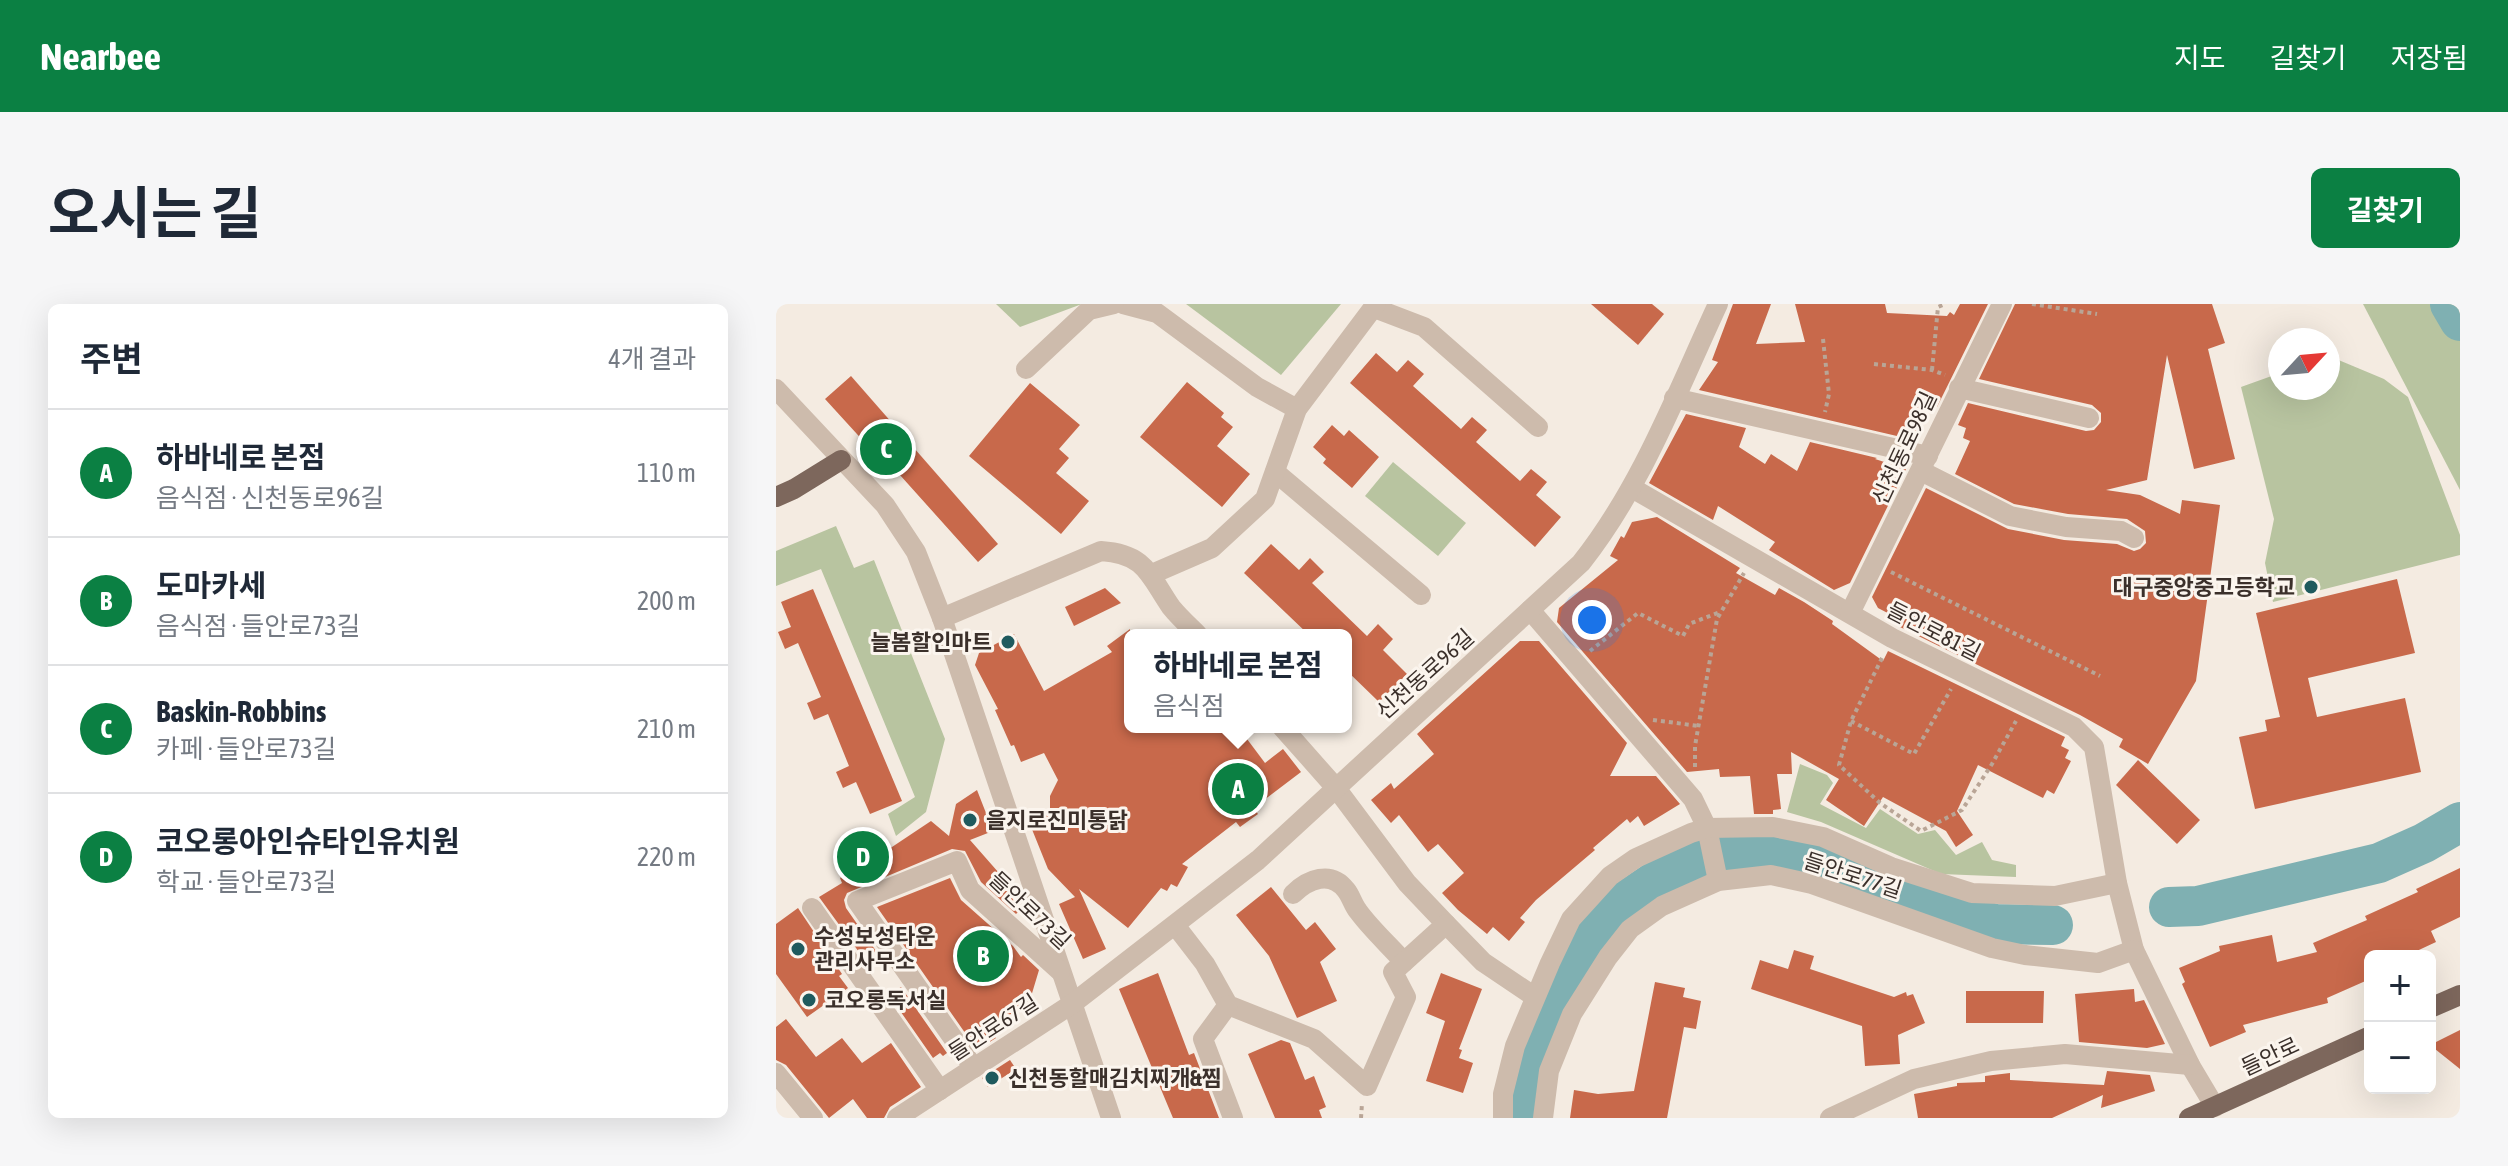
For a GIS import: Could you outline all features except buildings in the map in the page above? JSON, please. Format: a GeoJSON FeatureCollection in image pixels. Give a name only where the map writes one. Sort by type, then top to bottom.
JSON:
{"type":"FeatureCollection","features":[{"type":"Feature","properties":{"kind":"main road"},"geometry":{"type":"LineString","coordinates":[[776,497],[841,460]]}},
{"type":"Feature","properties":{"kind":"main road"},"geometry":{"type":"LineString","coordinates":[[2436,1005],[2460,995]]}},
{"type":"Feature","properties":{"kind":"main road","name":"들안로"},"geometry":{"type":"LineString","coordinates":[[2189,1118],[2364,1039]]}},
{"type":"Feature","properties":{"kind":"street"},"geometry":{"type":"LineString","coordinates":[[1026,369],[1089,310],[1114,304]]}},
{"type":"Feature","properties":{"kind":"street"},"geometry":{"type":"LineString","coordinates":[[1123,304],[1157,313],[1257,387],[1297,409]]}},
{"type":"Feature","properties":{"kind":"street","name":"신천동로96길"},"geometry":{"type":"LineString","coordinates":[[1072,1004],[1258,860],[1581,563],[1609,527],[1632,488],[1718,304]]}},
{"type":"Feature","properties":{"kind":"street","name":"신천동로98길"},"geometry":{"type":"LineString","coordinates":[[1850,613],[2002,304]]}},
{"type":"Feature","properties":{"kind":"street"},"geometry":{"type":"LineString","coordinates":[[1152,574],[1212,548],[1265,499],[1297,409],[1375,306],[1424,327],[1538,427]]}},
{"type":"Feature","properties":{"kind":"street"},"geometry":{"type":"LineString","coordinates":[[1961,384],[2089,418]]}},
{"type":"Feature","properties":{"kind":"street","name":"들안로73길"},"geometry":{"type":"LineString","coordinates":[[776,389],[885,505],[916,552],[942,618],[1111,1118]]}},
{"type":"Feature","properties":{"kind":"street"},"geometry":{"type":"LineString","coordinates":[[1674,398],[1820,432],[1924,463],[2010,516],[2066,527],[2121,531],[2134,538]]}},
{"type":"Feature","properties":{"kind":"street"},"geometry":{"type":"LineString","coordinates":[[1275,472],[1421,595]]}},
{"type":"Feature","properties":{"kind":"street","name":"들안로81길"},"geometry":{"type":"LineString","coordinates":[[1632,488],[1892,638],[2074,727],[2094,747],[2117,883],[2137,954]]}},
{"type":"Feature","properties":{"kind":"street"},"geometry":{"type":"LineString","coordinates":[[942,618],[1101,551],[1122,552],[1140,562],[1152,574],[1173,609],[1192,629]]}},
{"type":"Feature","properties":{"kind":"street"},"geometry":{"type":"LineString","coordinates":[[1530,610],[1693,799],[1707,828],[1718,880]]}},
{"type":"Feature","properties":{"kind":"street"},"geometry":{"type":"LineString","coordinates":[[1287,733],[1336,788],[1407,883],[1483,962],[1535,997]]}},
{"type":"Feature","properties":{"kind":"street"},"geometry":{"type":"LineString","coordinates":[[1503,1118],[1503,1094],[1515,1046],[1571,919],[1610,876],[1636,858],[1707,828],[1773,827],[1823,837],[1891,867],[1972,893],[2055,896],[2117,883]]}},
{"type":"Feature","properties":{"kind":"street","name":"들안로73길"},"geometry":{"type":"LineString","coordinates":[[974,1068],[857,901],[957,861],[970,890],[1061,972]]}},
{"type":"Feature","properties":{"kind":"street","name":"들안로77길"},"geometry":{"type":"LineString","coordinates":[[1543,1118],[1549,1071],[1555,1056],[1572,1014],[1608,957],[1630,929],[1662,906],[1718,880],[1771,875],[1812,884],[1992,948],[2025,955],[2098,963],[2137,954]]}},
{"type":"Feature","properties":{"kind":"street"},"geometry":{"type":"LineString","coordinates":[[1293,894],[1318,877],[1340,883],[1356,909],[1404,962]]}},
{"type":"Feature","properties":{"kind":"street","name":"들안로67길"},"geometry":{"type":"LineString","coordinates":[[812,908],[940,1090]]}},
{"type":"Feature","properties":{"kind":"street"},"geometry":{"type":"LineString","coordinates":[[1175,925],[1205,964],[1228,1005],[1314,1039],[1367,1086],[1406,997],[1393,972],[1446,924]]}},
{"type":"Feature","properties":{"kind":"street"},"geometry":{"type":"LineString","coordinates":[[2137,954],[2190,1065],[2215,1107]]}},
{"type":"Feature","properties":{"kind":"street","name":"들안로67길"},"geometry":{"type":"LineString","coordinates":[[897,1118],[1072,1004]]}},
{"type":"Feature","properties":{"kind":"street"},"geometry":{"type":"LineString","coordinates":[[1228,1005],[1203,1039],[1233,1118]]}},
{"type":"Feature","properties":{"kind":"street"},"geometry":{"type":"LineString","coordinates":[[1830,1118],[1914,1079],[1991,1061],[2065,1054],[2190,1065]]}},
{"type":"Feature","properties":{"kind":"street"},"geometry":{"type":"LineString","coordinates":[[776,1073],[813,1118]]}},
{"type":"Feature","properties":{"kind":"path"},"geometry":{"type":"LineString","coordinates":[[1932,370],[1938,307],[1945,304]]}},
{"type":"Feature","properties":{"kind":"path"},"geometry":{"type":"LineString","coordinates":[[2032,304],[2097,314]]}},
{"type":"Feature","properties":{"kind":"path"},"geometry":{"type":"LineString","coordinates":[[1820,432],[1829,394],[1823,339]]}},
{"type":"Feature","properties":{"kind":"path"},"geometry":{"type":"LineString","coordinates":[[1874,364],[1932,370],[1961,384]]}},
{"type":"Feature","properties":{"kind":"path"},"geometry":{"type":"LineString","coordinates":[[1693,799],[1699,726],[1717,619],[1753,558]]}},
{"type":"Feature","properties":{"kind":"path"},"geometry":{"type":"LineString","coordinates":[[1875,564],[2100,676]]}},
{"type":"Feature","properties":{"kind":"path"},"geometry":{"type":"LineString","coordinates":[[1575,663],[1638,613],[1683,636],[1689,624],[1721,612]]}},
{"type":"Feature","properties":{"kind":"path"},"geometry":{"type":"LineString","coordinates":[[1892,638],[1851,721],[1839,765],[1880,803],[1921,831],[1962,810],[1992,764],[2024,701]]}},
{"type":"Feature","properties":{"kind":"path"},"geometry":{"type":"LineString","coordinates":[[1851,721],[1914,754],[1960,673]]}},
{"type":"Feature","properties":{"kind":"path"},"geometry":{"type":"LineString","coordinates":[[1621,716],[1699,726]]}},
{"type":"Feature","properties":{"kind":"green space"},"geometry":{"type":"Polygon","coordinates":[[[996,304],[1082,304],[1020,327],[996,304]]]}},
{"type":"Feature","properties":{"kind":"green space"},"geometry":{"type":"Polygon","coordinates":[[[1186,304],[1341,304],[1281,375],[1186,304]]]}},
{"type":"Feature","properties":{"kind":"green space"},"geometry":{"type":"Polygon","coordinates":[[[2363,304],[2460,304],[2460,490],[2363,304]]]}},
{"type":"Feature","properties":{"kind":"green space"},"geometry":{"type":"Polygon","coordinates":[[[2340,361],[2384,379],[2408,397],[2460,535],[2460,555],[2273,602],[2265,563],[2274,519],[2241,387],[2268,377],[2268,400],[2340,400],[2340,361]]]}},
{"type":"Feature","properties":{"kind":"green space"},"geometry":{"type":"Polygon","coordinates":[[[1393,462],[1466,523],[1438,556],[1365,496],[1393,462]]]}},
{"type":"Feature","properties":{"kind":"green space"},"geometry":{"type":"Polygon","coordinates":[[[836,526],[854,568],[874,560],[945,739],[926,812],[896,836],[888,814],[915,797],[821,569],[776,586],[776,551],[836,526]]]}},
{"type":"Feature","properties":{"kind":"green space"},"geometry":{"type":"Polygon","coordinates":[[[1800,764],[1827,775],[1833,783],[1820,804],[1866,828],[1880,809],[1918,834],[1935,830],[1956,855],[1982,842],[1992,860],[2016,865],[2016,877],[1941,874],[1821,822],[1787,812],[1800,764]]]}},
{"type":"Feature","properties":{"kind":"waterway"},"geometry":{"type":"LineString","coordinates":[[2450,304],[2460,321]]}},
{"type":"Feature","properties":{"kind":"waterway"},"geometry":{"type":"LineString","coordinates":[[2169,907],[2198,906],[2379,863],[2424,843],[2460,822]]}},
{"type":"Feature","properties":{"kind":"waterway"},"geometry":{"type":"LineString","coordinates":[[1516,1118],[1527,1067],[1571,965],[1595,929],[1627,900],[1691,862],[1760,851],[1809,861],[1871,885],[1995,924],[2053,925]]}},
{"type":"Feature","properties":{"kind":"place","name":"Baskin-Robbins"},"geometry":{"type":"Point","coordinates":[886,449]}},
{"type":"Feature","properties":{"kind":"place","name":"대구중앙중고등학교"},"geometry":{"type":"Point","coordinates":[2311,587]}},
{"type":"Feature","properties":{"kind":"place","name":"늘봄할인마트"},"geometry":{"type":"Point","coordinates":[1008,642]}},
{"type":"Feature","properties":{"kind":"place","name":"하바네로 본점"},"geometry":{"type":"Point","coordinates":[1238,789]}},
{"type":"Feature","properties":{"kind":"place","name":"을지로진미통닭"},"geometry":{"type":"Point","coordinates":[970,820]}},
{"type":"Feature","properties":{"kind":"place","name":"코오롱아인슈타인유치원"},"geometry":{"type":"Point","coordinates":[863,857]}},
{"type":"Feature","properties":{"kind":"place","name":"수성보성타운 관리사무소"},"geometry":{"type":"Point","coordinates":[798,949]}},
{"type":"Feature","properties":{"kind":"place","name":"도마카세"},"geometry":{"type":"Point","coordinates":[983,956]}},
{"type":"Feature","properties":{"kind":"place","name":"코오롱독서실"},"geometry":{"type":"Point","coordinates":[809,1000]}},
{"type":"Feature","properties":{"kind":"place","name":"신천동할매김치찌개&찜"},"geometry":{"type":"Point","coordinates":[992,1078]}}]}
